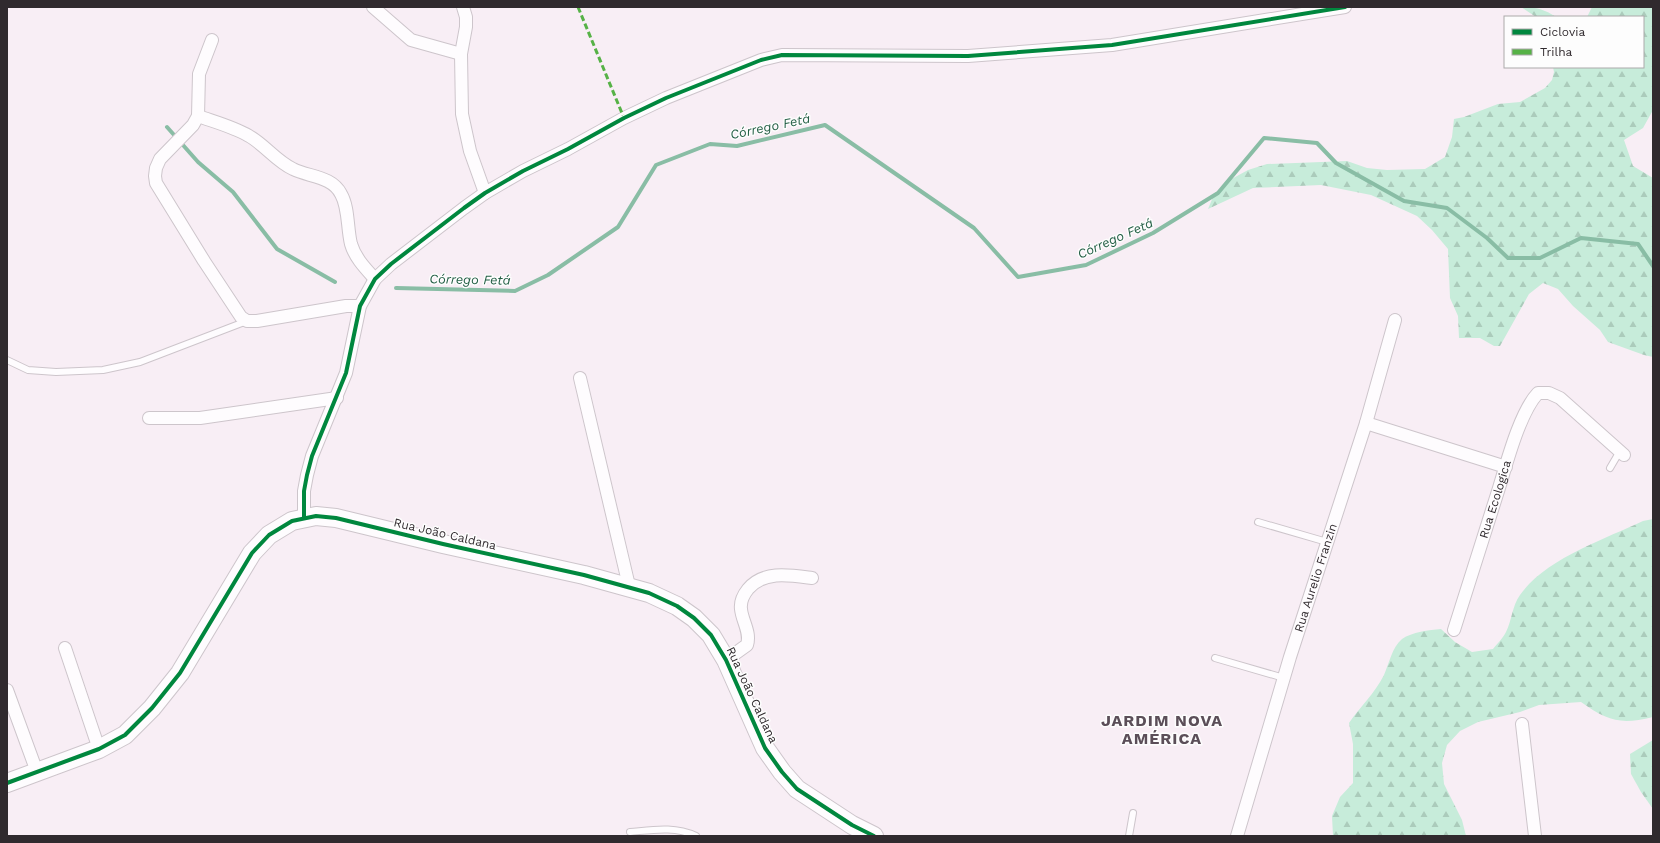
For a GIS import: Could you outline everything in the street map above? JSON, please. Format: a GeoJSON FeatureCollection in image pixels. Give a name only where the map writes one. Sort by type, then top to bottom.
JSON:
{"type":"FeatureCollection","features":[{"type":"Feature","properties":{"kind":"street"},"geometry":{"type":"LineString","coordinates":[[373,7],[411,40],[461,54]]}},
{"type":"Feature","properties":{"kind":"street"},"geometry":{"type":"LineString","coordinates":[[463,7],[466,17],[466,27],[461,54],[462,114],[470,151],[485,193]]}},
{"type":"Feature","properties":{"kind":"street"},"geometry":{"type":"LineString","coordinates":[[304,517],[304,491],[312,456],[346,374],[360,306],[375,279],[391,264],[485,193],[523,171],[568,149],[624,118],[666,98],[761,60],[782,55],[968,56],[1112,45],[1345,7]]}},
{"type":"Feature","properties":{"kind":"street"},"geometry":{"type":"LineString","coordinates":[[212,40],[199,74],[198,116],[160,159],[156,168],[156,184],[241,317],[247,321],[257,322],[346,306],[360,306]]}},
{"type":"Feature","properties":{"kind":"street"},"geometry":{"type":"LineString","coordinates":[[198,116],[251,136],[279,161],[294,170],[325,180],[335,185],[341,194],[345,206],[351,245],[356,256],[375,279]]}},
{"type":"Feature","properties":{"kind":"street","name":"Rua Aurelio Franzin"},"geometry":{"type":"LineString","coordinates":[[1237,836],[1284,678],[1366,424],[1395,320]]}},
{"type":"Feature","properties":{"kind":"street"},"geometry":{"type":"LineString","coordinates":[[580,378],[628,586]]}},
{"type":"Feature","properties":{"kind":"street","name":"Rua Ecologica"},"geometry":{"type":"LineString","coordinates":[[1454,630],[1506,466],[1525,412],[1531,401],[1538,393],[1548,393],[1560,398],[1622,453]]}},
{"type":"Feature","properties":{"kind":"street"},"geometry":{"type":"LineString","coordinates":[[149,418],[200,418],[337,398]]}},
{"type":"Feature","properties":{"kind":"street"},"geometry":{"type":"LineString","coordinates":[[1366,424],[1506,466]]}},
{"type":"Feature","properties":{"kind":"street","name":"Rua João Caldana"},"geometry":{"type":"LineString","coordinates":[[7,783],[99,749],[125,735],[152,708],[180,673],[252,553],[269,535],[292,521],[304,517],[316,516],[336,518],[628,586],[649,593],[677,606],[694,618],[711,635],[726,660],[766,748],[782,772],[797,789],[852,825],[874,836]]}},
{"type":"Feature","properties":{"kind":"street"},"geometry":{"type":"LineString","coordinates":[[726,660],[747,645],[748,634],[741,608],[744,595],[753,584],[768,576],[786,575],[812,578]]}},
{"type":"Feature","properties":{"kind":"street"},"geometry":{"type":"LineString","coordinates":[[65,648],[99,749]]}},
{"type":"Feature","properties":{"kind":"street"},"geometry":{"type":"LineString","coordinates":[[7,690],[37,772]]}},
{"type":"Feature","properties":{"kind":"street"},"geometry":{"type":"LineString","coordinates":[[1522,724],[1535,836]]}},
{"type":"Feature","properties":{"kind":"lane"},"geometry":{"type":"LineString","coordinates":[[7,360],[28,370],[56,372],[103,370],[140,362],[247,321]]}},
{"type":"Feature","properties":{"kind":"lane"},"geometry":{"type":"LineString","coordinates":[[1610,468],[1622,453]]}},
{"type":"Feature","properties":{"kind":"lane"},"geometry":{"type":"LineString","coordinates":[[1258,522],[1328,542]]}},
{"type":"Feature","properties":{"kind":"lane"},"geometry":{"type":"LineString","coordinates":[[1216,658],[1284,678]]}},
{"type":"Feature","properties":{"kind":"lane"},"geometry":{"type":"LineString","coordinates":[[1129,836],[1133,813]]}},
{"type":"Feature","properties":{"kind":"lane"},"geometry":{"type":"LineString","coordinates":[[630,832],[668,828],[686,831],[696,836]]}},
{"type":"Feature","properties":{"kind":"green space"},"geometry":{"type":"Polygon","coordinates":[[[1521,7],[1539,9],[1554,16],[1534,16],[1521,7]]]}},
{"type":"Feature","properties":{"kind":"green space"},"geometry":{"type":"Polygon","coordinates":[[[1592,7],[1653,7],[1653,110],[1643,128],[1624,140],[1633,166],[1653,178],[1653,357],[1608,342],[1600,330],[1573,306],[1558,289],[1543,283],[1529,294],[1500,346],[1494,346],[1480,338],[1459,338],[1458,316],[1450,298],[1448,249],[1432,230],[1417,216],[1371,195],[1321,185],[1253,188],[1208,209],[1213,197],[1226,182],[1248,170],[1267,164],[1347,161],[1367,168],[1387,170],[1425,169],[1445,157],[1452,137],[1454,119],[1464,117],[1498,104],[1520,102],[1545,88],[1552,80],[1553,68],[1644,68],[1644,16],[1588,16],[1592,7]]]}},
{"type":"Feature","properties":{"kind":"green space"},"geometry":{"type":"Polygon","coordinates":[[[1653,519],[1653,717],[1632,721],[1615,720],[1599,713],[1581,702],[1539,705],[1520,712],[1478,722],[1460,731],[1447,745],[1442,763],[1444,784],[1462,820],[1466,836],[1333,836],[1332,816],[1340,797],[1353,783],[1353,744],[1349,723],[1380,682],[1393,651],[1402,639],[1416,633],[1441,629],[1455,642],[1472,652],[1493,649],[1506,632],[1517,599],[1531,582],[1544,571],[1577,551],[1643,521],[1653,519]]]}},
{"type":"Feature","properties":{"kind":"green space"},"geometry":{"type":"Polygon","coordinates":[[[1653,740],[1653,809],[1631,774],[1630,754],[1653,740]]]}},
{"type":"Feature","properties":{"kind":"waterway","name":"Córrego Fetá"},"geometry":{"type":"LineString","coordinates":[[396,288],[515,291],[548,275],[618,227],[656,165],[710,144],[737,146],[825,125],[974,228],[1018,277],[1086,265],[1153,233],[1218,193],[1264,138],[1317,143],[1336,163],[1404,201],[1447,208],[1487,238],[1508,258],[1540,258],[1581,238],[1638,244],[1653,266]]}},
{"type":"Feature","properties":{"kind":"waterway","name":"Córrego Fetá"},"geometry":{"type":"LineString","coordinates":[[167,127],[198,162],[233,192],[277,249],[335,282]]}},
{"type":"Feature","properties":{"kind":"marked path"},"geometry":{"type":"LineString","coordinates":[[578,7],[624,118]]}},
{"type":"Feature","properties":{"kind":"cycle path"},"geometry":{"type":"LineString","coordinates":[[304,517],[304,491],[312,456],[346,373],[360,306],[375,279],[391,264],[485,193],[523,171],[568,149],[624,118],[666,98],[761,60],[782,55],[968,56],[1112,45],[1345,7]]}},
{"type":"Feature","properties":{"kind":"cycle path"},"geometry":{"type":"LineString","coordinates":[[7,783],[99,749],[125,735],[152,708],[180,673],[252,553],[269,535],[292,521],[316,516],[336,518],[443,544],[584,575],[649,593],[677,606],[694,618],[711,635],[726,660],[765,748],[782,772],[797,789],[852,825],[874,836]]}},
{"type":"Feature","properties":{"kind":"district","name":"JARDIM NOVA AMÉRICA"},"geometry":{"type":"Point","coordinates":[1162,729]}}]}
